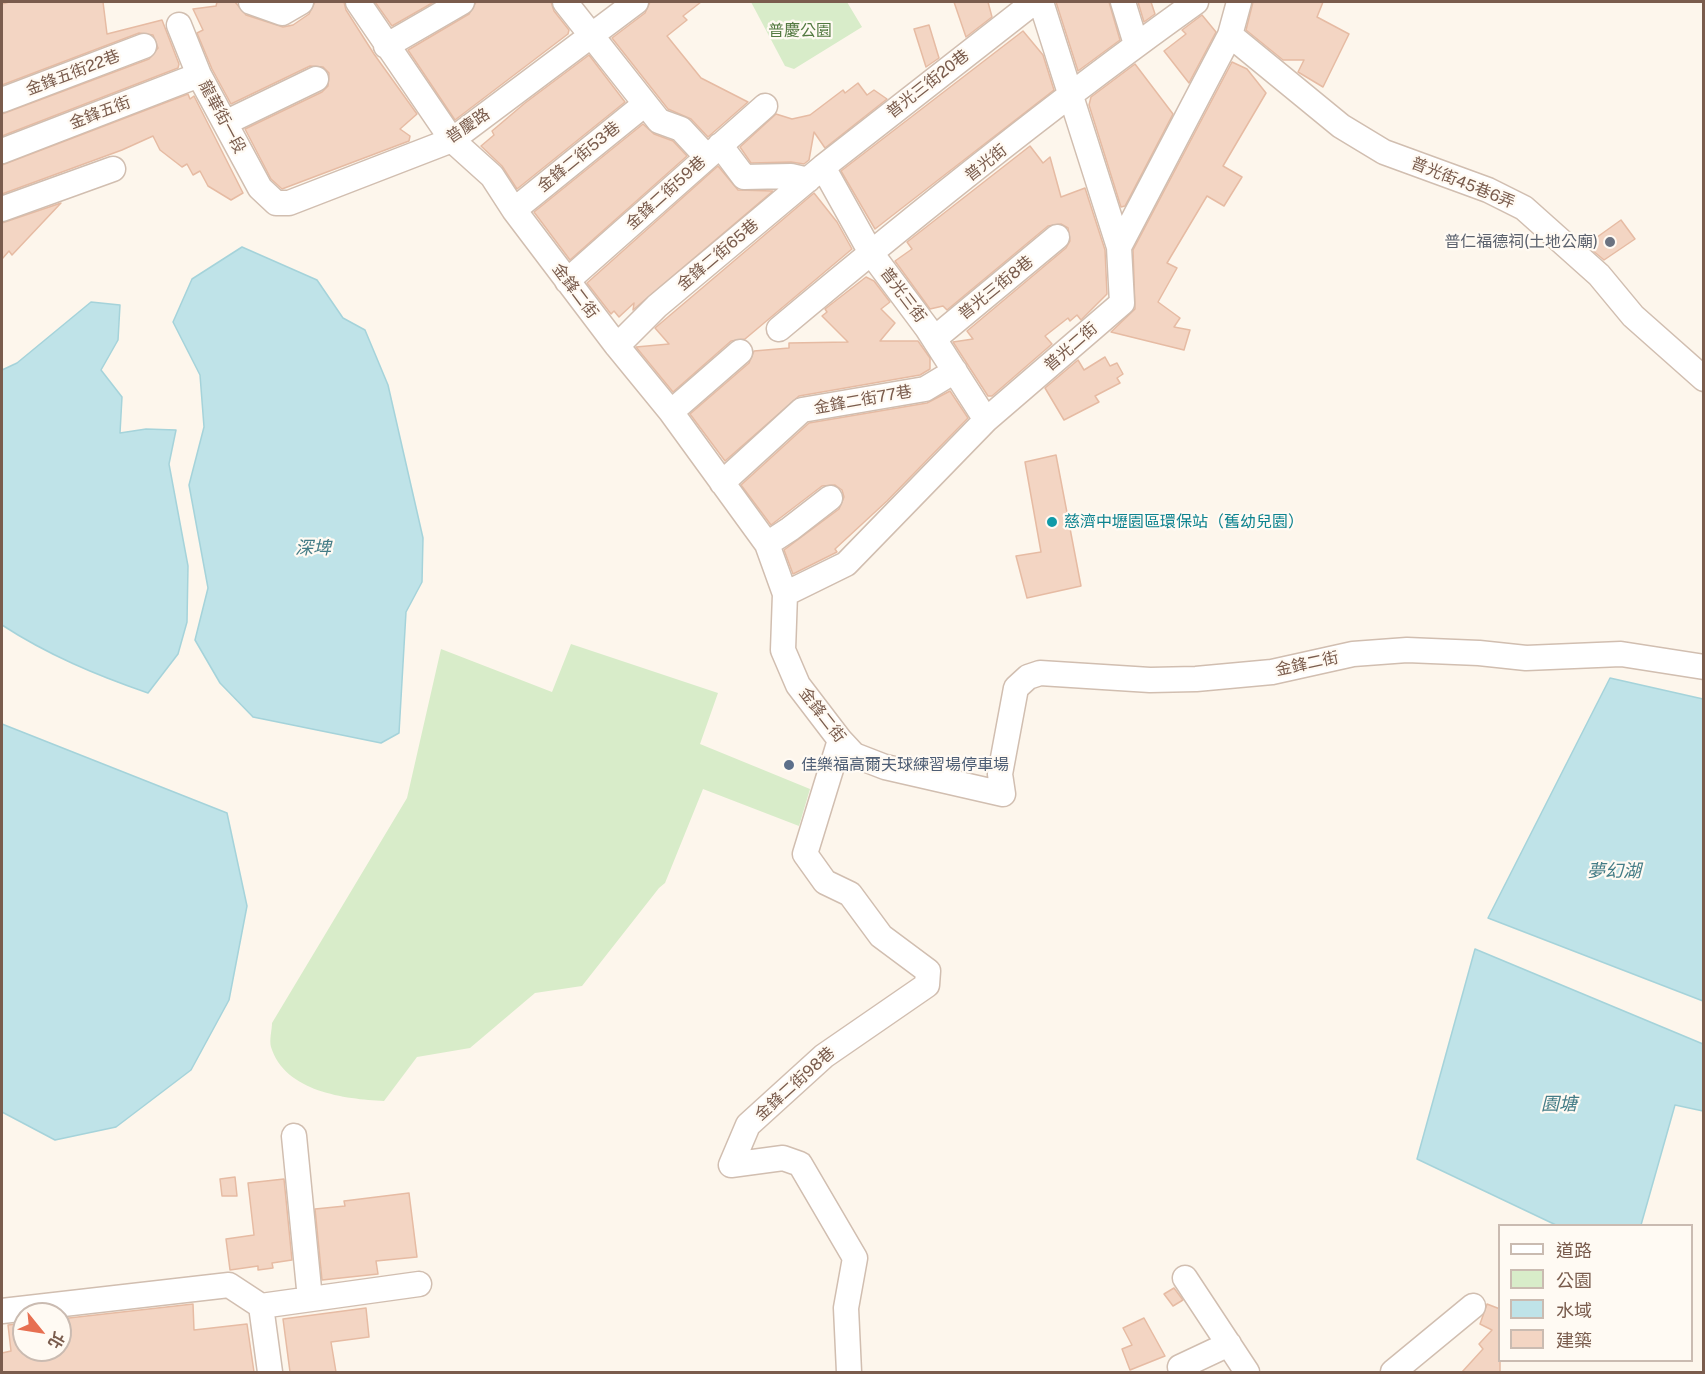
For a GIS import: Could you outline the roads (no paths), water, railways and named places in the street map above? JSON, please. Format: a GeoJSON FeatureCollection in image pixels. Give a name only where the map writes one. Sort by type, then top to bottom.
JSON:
{"type":"FeatureCollection","features":[{"type":"Feature","properties":{"kind":"street"},"geometry":{"type":"LineString","coordinates":[[251,2],[291,7]]}},
{"type":"Feature","properties":{"kind":"street","name":"金鋒二街"},"geometry":{"type":"LineString","coordinates":[[358,2],[452,140],[492,176],[514,210],[617,346],[671,412],[767,544],[785,594],[783,650],[798,685],[840,740],[855,755],[885,767],[1003,794],[1000,774],[1016,688],[1028,677],[1040,673],[1150,680],[1196,679],[1272,672],[1353,654],[1407,650],[1479,653],[1526,658],[1622,654],[1704,668]]}},
{"type":"Feature","properties":{"kind":"street"},"geometry":{"type":"LineString","coordinates":[[386,46],[462,2]]}},
{"type":"Feature","properties":{"kind":"street"},"geometry":{"type":"LineString","coordinates":[[565,2],[659,121],[681,129],[713,151],[744,177],[815,174]]}},
{"type":"Feature","properties":{"kind":"street","name":"普慶路"},"geometry":{"type":"LineString","coordinates":[[276,203],[289,203],[452,140],[636,2]]}},
{"type":"Feature","properties":{"kind":"street","name":"普光三街20巷"},"geometry":{"type":"LineString","coordinates":[[815,174],[1034,2]]}},
{"type":"Feature","properties":{"kind":"street","name":"普光二街"},"geometry":{"type":"LineString","coordinates":[[785,594],[846,564],[986,420],[1122,303],[1119,247],[1041,2]]}},
{"type":"Feature","properties":{"kind":"street"},"geometry":{"type":"LineString","coordinates":[[1123,2],[1136,44]]}},
{"type":"Feature","properties":{"kind":"street","name":"普光街"},"geometry":{"type":"LineString","coordinates":[[779,329],[871,253],[1136,44],[1196,2]]}},
{"type":"Feature","properties":{"kind":"street"},"geometry":{"type":"LineString","coordinates":[[1119,247],[1230,35],[1239,2]]}},
{"type":"Feature","properties":{"kind":"street","name":"龍華街一段"},"geometry":{"type":"LineString","coordinates":[[179,25],[199,75],[260,188],[276,203]]}},
{"type":"Feature","properties":{"kind":"street","name":"普光街45巷6弄"},"geometry":{"type":"LineString","coordinates":[[1230,35],[1341,126],[1384,152],[1488,190],[1524,208],[1599,275],[1633,316],[1704,379]]}},
{"type":"Feature","properties":{"kind":"street","name":"金鋒五街22巷"},"geometry":{"type":"LineString","coordinates":[[2,100],[144,46]]}},
{"type":"Feature","properties":{"kind":"street","name":"金鋒五街"},"geometry":{"type":"LineString","coordinates":[[2,152],[199,75]]}},
{"type":"Feature","properties":{"kind":"street"},"geometry":{"type":"LineString","coordinates":[[225,123],[316,79]]}},
{"type":"Feature","properties":{"kind":"street","name":"金鋒二街53巷"},"geometry":{"type":"LineString","coordinates":[[514,210],[645,104]]}},
{"type":"Feature","properties":{"kind":"street","name":"金鋒二街59巷"},"geometry":{"type":"LineString","coordinates":[[567,280],[765,106]]}},
{"type":"Feature","properties":{"kind":"street"},"geometry":{"type":"LineString","coordinates":[[2,209],[113,169]]}},
{"type":"Feature","properties":{"kind":"street","name":"普光三街"},"geometry":{"type":"LineString","coordinates":[[815,174],[934,339],[986,420]]}},
{"type":"Feature","properties":{"kind":"street","name":"金鋒二街65巷"},"geometry":{"type":"LineString","coordinates":[[617,346],[657,306],[815,174]]}},
{"type":"Feature","properties":{"kind":"street","name":"普光三街8巷"},"geometry":{"type":"LineString","coordinates":[[934,339],[1057,237]]}},
{"type":"Feature","properties":{"kind":"street"},"geometry":{"type":"LineString","coordinates":[[671,412],[740,352]]}},
{"type":"Feature","properties":{"kind":"street","name":"金鋒二街77巷"},"geometry":{"type":"LineString","coordinates":[[722,483],[802,410],[925,389],[954,370]]}},
{"type":"Feature","properties":{"kind":"street"},"geometry":{"type":"LineString","coordinates":[[767,544],[830,498]]}},
{"type":"Feature","properties":{"kind":"street","name":"金鋒二街98巷"},"geometry":{"type":"LineString","coordinates":[[840,740],[805,854],[825,882],[850,894],[881,936],[928,971],[927,985],[824,1056],[748,1125],[731,1165],[783,1158],[800,1164],[855,1258],[846,1308],[849,1372]]}},
{"type":"Feature","properties":{"kind":"street"},"geometry":{"type":"LineString","coordinates":[[294,1136],[310,1299]]}},
{"type":"Feature","properties":{"kind":"street"},"geometry":{"type":"LineString","coordinates":[[1185,1278],[1247,1372]]}},
{"type":"Feature","properties":{"kind":"street"},"geometry":{"type":"LineString","coordinates":[[2,1311],[229,1285],[261,1306],[419,1284]]}},
{"type":"Feature","properties":{"kind":"street"},"geometry":{"type":"LineString","coordinates":[[261,1306],[270,1372]]}},
{"type":"Feature","properties":{"kind":"street"},"geometry":{"type":"LineString","coordinates":[[1393,1372],[1473,1306]]}},
{"type":"Feature","properties":{"kind":"street"},"geometry":{"type":"LineString","coordinates":[[1180,1367],[1229,1344]]}},
{"type":"Feature","properties":{"kind":"water","name":"深埤"},"geometry":{"type":"Polygon","coordinates":[[[242,247],[317,280],[343,318],[365,330],[388,385],[423,538],[422,582],[406,612],[399,733],[381,743],[253,717],[220,683],[195,640],[208,588],[189,485],[204,427],[200,375],[173,322],[192,279],[242,247]]]}},
{"type":"Feature","properties":{"kind":"water"},"geometry":{"type":"Polygon","coordinates":[[[91,302],[120,305],[118,340],[101,370],[122,397],[120,433],[146,429],[176,430],[169,464],[188,566],[187,622],[178,654],[148,693],[73,664],[2,625],[2,370],[17,363],[91,302]]]}},
{"type":"Feature","properties":{"kind":"water","name":"夢幻湖"},"geometry":{"type":"Polygon","coordinates":[[[1610,678],[1703,699],[1703,1001],[1488,918],[1610,678]]]}},
{"type":"Feature","properties":{"kind":"water"},"geometry":{"type":"Polygon","coordinates":[[[2,724],[227,813],[247,906],[229,1000],[191,1070],[116,1127],[55,1140],[2,1112],[2,724]]]}},
{"type":"Feature","properties":{"kind":"water","name":"園塘"},"geometry":{"type":"Polygon","coordinates":[[[1475,949],[1703,1044],[1703,1111],[1675,1105],[1641,1224],[1554,1224],[1417,1159],[1475,949]]]}},
{"type":"Feature","properties":{"kind":"place","name":"普仁福德祠(土地公廟)"},"geometry":{"type":"Point","coordinates":[1610,242]}},
{"type":"Feature","properties":{"kind":"place","name":"慈濟中壢園區環保站（舊幼兒園）"},"geometry":{"type":"Point","coordinates":[1052,522]}},
{"type":"Feature","properties":{"kind":"place","name":"佳樂福高爾夫球練習場停車場"},"geometry":{"type":"Point","coordinates":[789,765]}},
{"type":"Feature","properties":{"kind":"park label","name":"普慶公園"},"geometry":{"type":"Point","coordinates":[800,31]}}]}
